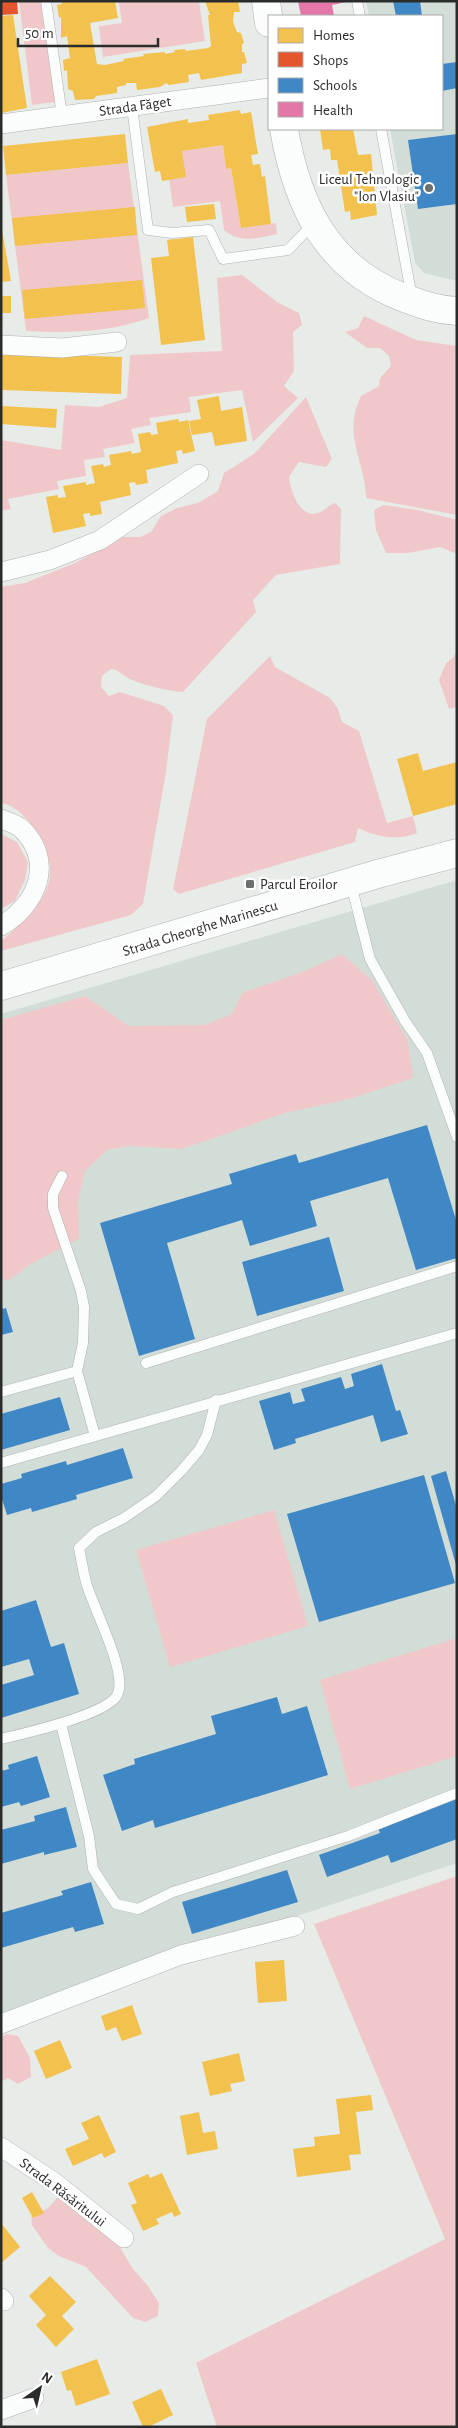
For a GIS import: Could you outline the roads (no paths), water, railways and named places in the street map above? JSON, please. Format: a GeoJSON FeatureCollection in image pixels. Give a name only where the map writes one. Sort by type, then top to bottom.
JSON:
{"type":"FeatureCollection","features":[{"type":"Feature","properties":{"kind":"main road"},"geometry":{"type":"LineString","coordinates":[[266,1],[268,16]]}},
{"type":"Feature","properties":{"kind":"main road"},"geometry":{"type":"LineString","coordinates":[[284,130],[299,190],[314,223],[342,260],[381,289],[435,310],[457,311]]}},
{"type":"Feature","properties":{"kind":"main road","name":"Strada Gheorghe Marinescu"},"geometry":{"type":"LineString","coordinates":[[1,986],[457,853]]}},
{"type":"Feature","properties":{"kind":"street","name":"Strada Făget"},"geometry":{"type":"LineString","coordinates":[[1,124],[268,88]]}},
{"type":"Feature","properties":{"kind":"street"},"geometry":{"type":"LineString","coordinates":[[1,345],[62,348],[118,342]]}},
{"type":"Feature","properties":{"kind":"street"},"geometry":{"type":"LineString","coordinates":[[1,572],[50,560],[100,540],[199,474]]}},
{"type":"Feature","properties":{"kind":"street"},"geometry":{"type":"LineString","coordinates":[[1,819],[21,828],[38,850],[40,869],[37,886],[26,906],[12,920],[1,926]]}},
{"type":"Feature","properties":{"kind":"street"},"geometry":{"type":"LineString","coordinates":[[1,2024],[181,1955],[295,1926]]}},
{"type":"Feature","properties":{"kind":"street","name":"Strada Răsăritului"},"geometry":{"type":"LineString","coordinates":[[1,2147],[54,2182],[124,2238]]}},
{"type":"Feature","properties":{"kind":"street"},"geometry":{"type":"LineString","coordinates":[[1,2410],[34,2398]]}},
{"type":"Feature","properties":{"kind":"lane"},"geometry":{"type":"LineString","coordinates":[[46,1],[62,116]]}},
{"type":"Feature","properties":{"kind":"lane"},"geometry":{"type":"LineString","coordinates":[[357,1],[360,15]]}},
{"type":"Feature","properties":{"kind":"lane"},"geometry":{"type":"LineString","coordinates":[[132,106],[148,230],[172,233],[209,230],[223,260],[288,250],[314,223]]}},
{"type":"Feature","properties":{"kind":"lane"},"geometry":{"type":"LineString","coordinates":[[381,130],[412,301]]}},
{"type":"Feature","properties":{"kind":"lane"},"geometry":{"type":"LineString","coordinates":[[351,883],[370,959],[405,1022],[427,1053],[457,1137]]}},
{"type":"Feature","properties":{"kind":"lane"},"geometry":{"type":"LineString","coordinates":[[62,1176],[53,1194],[53,1208],[81,1291],[84,1307],[82,1343],[77,1371],[94,1436]]}},
{"type":"Feature","properties":{"kind":"lane"},"geometry":{"type":"LineString","coordinates":[[146,1363],[457,1266]]}},
{"type":"Feature","properties":{"kind":"lane"},"geometry":{"type":"LineString","coordinates":[[1,1463],[216,1400],[457,1333]]}},
{"type":"Feature","properties":{"kind":"lane"},"geometry":{"type":"LineString","coordinates":[[1,1392],[77,1371]]}},
{"type":"Feature","properties":{"kind":"lane"},"geometry":{"type":"LineString","coordinates":[[1,1739],[61,1724],[98,1709],[116,1698],[121,1684],[118,1666],[86,1582],[79,1548],[96,1532],[124,1518],[156,1496],[182,1470],[199,1450],[207,1435],[216,1400]]}},
{"type":"Feature","properties":{"kind":"lane"},"geometry":{"type":"LineString","coordinates":[[61,1724],[89,1836],[93,1869],[116,1904],[138,1909],[173,1892],[348,1836],[457,1793]]}},
{"type":"Feature","properties":{"kind":"place","name":"Liceul Tehnologic \"Ion Vlasiu\""},"geometry":{"type":"Point","coordinates":[429,188]}},
{"type":"Feature","properties":{"kind":"place","name":"Parcul Eroilor"},"geometry":{"type":"Point","coordinates":[250,884]}}]}
